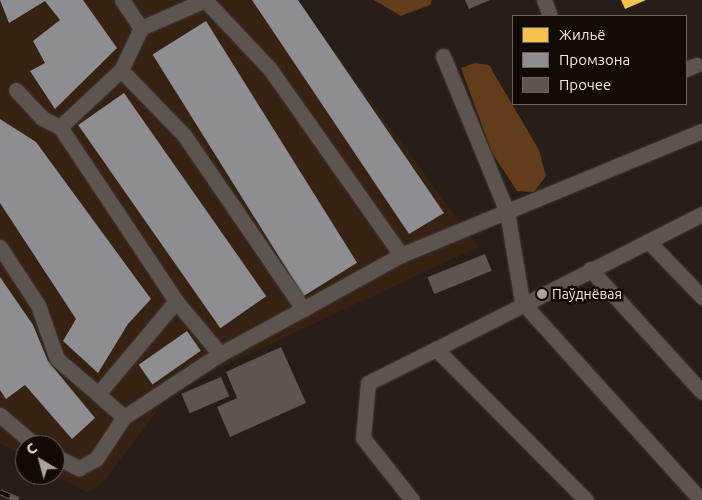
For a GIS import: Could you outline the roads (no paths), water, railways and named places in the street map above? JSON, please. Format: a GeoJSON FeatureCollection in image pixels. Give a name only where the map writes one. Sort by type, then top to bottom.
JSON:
{"type":"FeatureCollection","features":[{"type":"Feature","properties":{"kind":"lane"},"geometry":{"type":"LineString","coordinates":[[122,0],[142,28]]}},
{"type":"Feature","properties":{"kind":"lane"},"geometry":{"type":"LineString","coordinates":[[60,127],[121,70],[142,28],[205,0],[270,69],[401,254]]}},
{"type":"Feature","properties":{"kind":"lane"},"geometry":{"type":"LineString","coordinates":[[544,0],[550,15]]}},
{"type":"Feature","properties":{"kind":"lane"},"geometry":{"type":"LineString","coordinates":[[443,56],[507,212],[522,302],[701,500]]}},
{"type":"Feature","properties":{"kind":"lane"},"geometry":{"type":"LineString","coordinates":[[121,70],[184,135],[303,310]]}},
{"type":"Feature","properties":{"kind":"lane"},"geometry":{"type":"LineString","coordinates":[[16,90],[42,118],[60,127],[176,301],[220,354]]}},
{"type":"Feature","properties":{"kind":"lane"},"geometry":{"type":"LineString","coordinates":[[65,461],[79,468],[96,459],[124,417],[220,354],[303,310],[401,254],[507,212],[702,130]]}},
{"type":"Feature","properties":{"kind":"lane"},"geometry":{"type":"LineString","coordinates":[[412,500],[363,438],[368,383],[436,349],[522,302],[702,214]]}},
{"type":"Feature","properties":{"kind":"lane"},"geometry":{"type":"LineString","coordinates":[[648,241],[702,296]]}},
{"type":"Feature","properties":{"kind":"lane"},"geometry":{"type":"LineString","coordinates":[[0,247],[38,305],[57,359],[124,417]]}},
{"type":"Feature","properties":{"kind":"lane"},"geometry":{"type":"LineString","coordinates":[[590,269],[702,392]]}},
{"type":"Feature","properties":{"kind":"lane"},"geometry":{"type":"LineString","coordinates":[[98,394],[176,301]]}},
{"type":"Feature","properties":{"kind":"lane"},"geometry":{"type":"LineString","coordinates":[[436,349],[586,500]]}},
{"type":"Feature","properties":{"kind":"lane"},"geometry":{"type":"LineString","coordinates":[[0,415],[23,435]]}},
{"type":"Feature","properties":{"kind":"railway"},"geometry":{"type":"LineString","coordinates":[[0,492],[18,500]]}},
{"type":"Feature","properties":{"kind":"place","name":"Паўднёвая"},"geometry":{"type":"Point","coordinates":[542,294]}}]}
